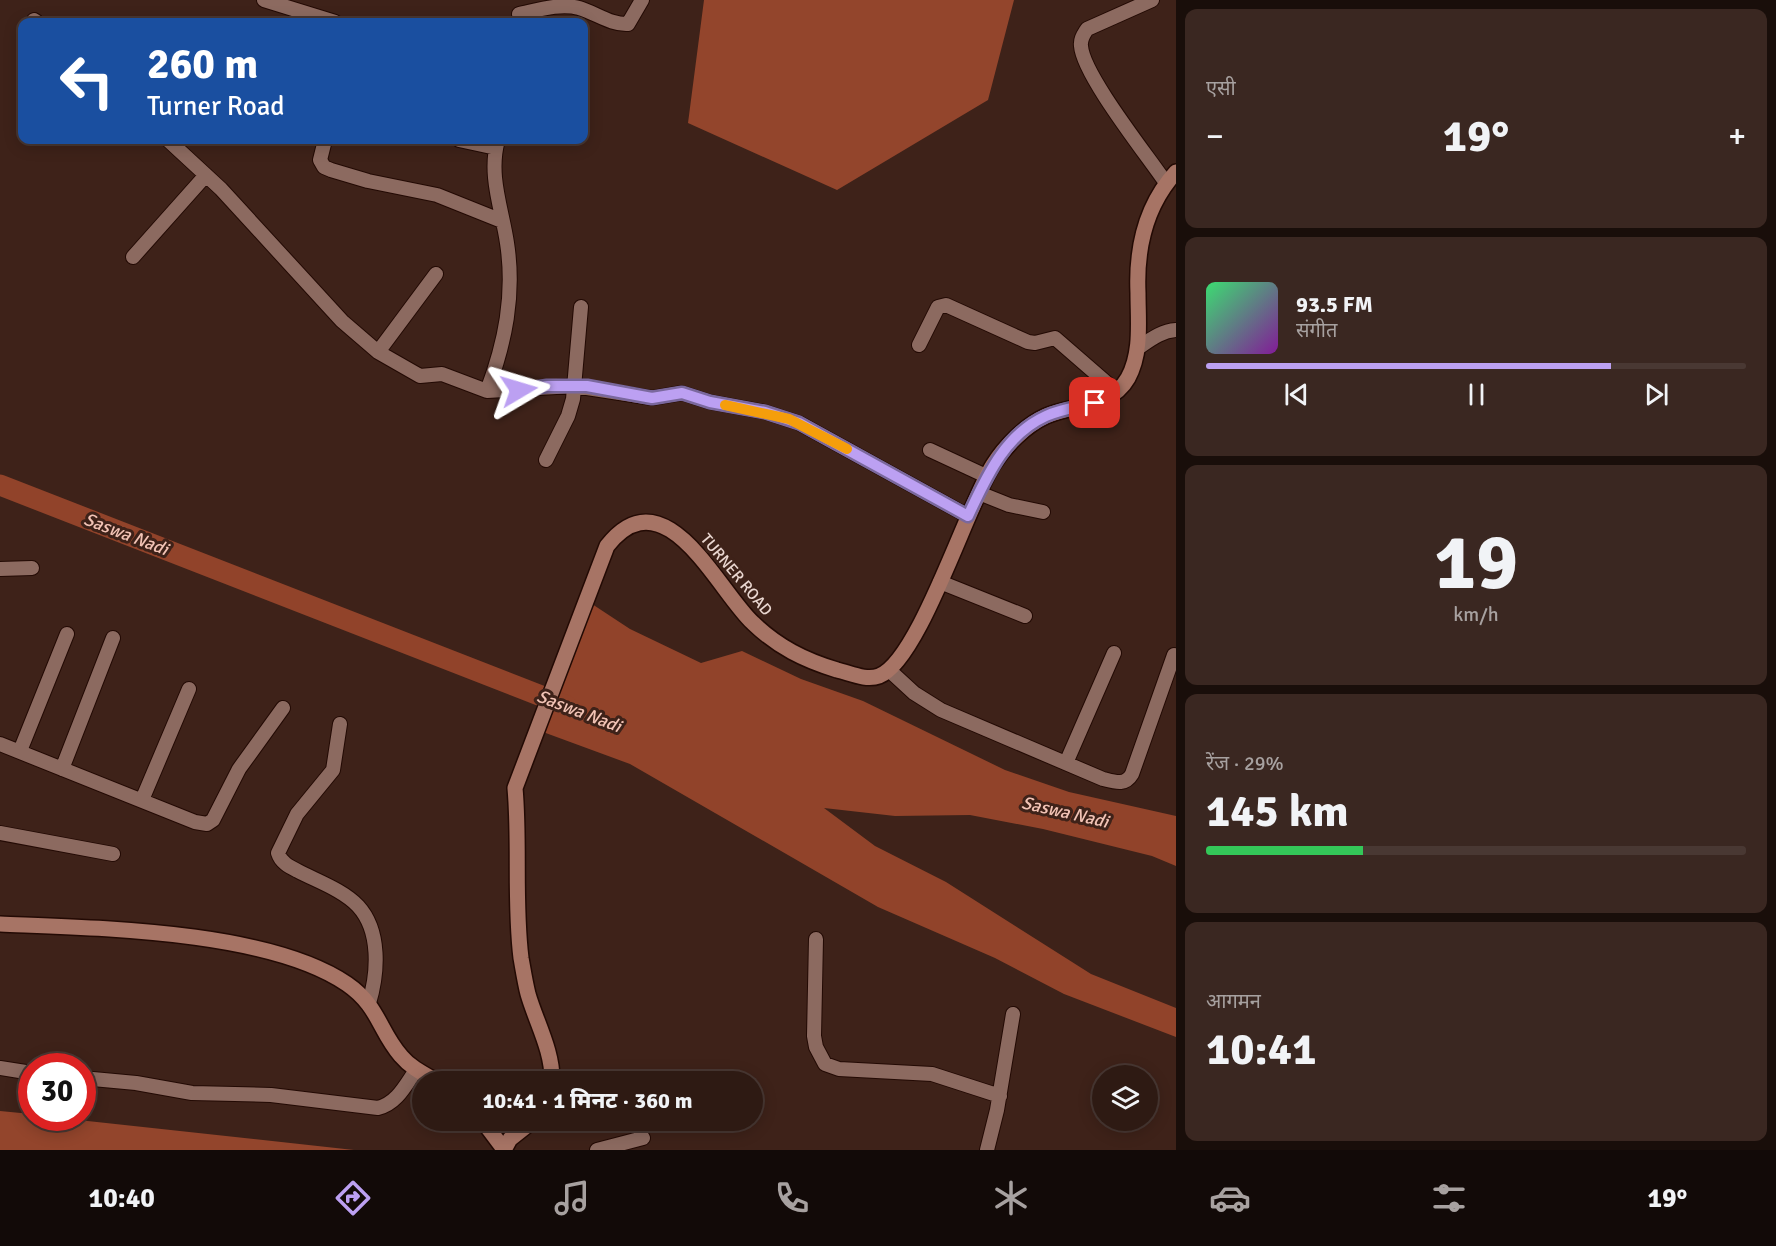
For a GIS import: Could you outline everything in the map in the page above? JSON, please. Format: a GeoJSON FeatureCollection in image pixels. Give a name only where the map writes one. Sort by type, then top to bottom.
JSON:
{"type":"FeatureCollection","features":[{"type":"Feature","properties":{"kind":"main road"},"geometry":{"type":"LineString","coordinates":[[889,669],[910,643],[940,582],[986,476],[1010,444],[1038,420],[1064,410],[1095,403],[1116,391],[1126,381],[1132,370],[1138,348],[1138,263],[1150,212],[1156,197],[1171,177]]}},
{"type":"Feature","properties":{"kind":"main road","name":"TURNER ROAD"},"geometry":{"type":"LineString","coordinates":[[550,1071],[546,1047],[528,993],[521,959],[519,828],[515,788],[607,546],[622,530],[641,524],[658,524],[683,539],[698,553],[751,621],[772,640],[795,655],[812,663],[862,677],[881,675],[889,669]]}},
{"type":"Feature","properties":{"kind":"main road"},"geometry":{"type":"LineString","coordinates":[[0,924],[123,930],[219,942],[297,960],[328,973],[348,985],[369,1003],[394,1047],[416,1070]]}},
{"type":"Feature","properties":{"kind":"main road"},"geometry":{"type":"LineString","coordinates":[[490,1131],[503,1149],[510,1139],[520,1131]]}},
{"type":"Feature","properties":{"kind":"street"},"geometry":{"type":"LineString","coordinates":[[264,0],[322,18]]}},
{"type":"Feature","properties":{"kind":"street"},"geometry":{"type":"LineString","coordinates":[[515,0],[519,18],[544,8],[578,8],[616,23],[628,24],[642,0]]}},
{"type":"Feature","properties":{"kind":"street"},"geometry":{"type":"LineString","coordinates":[[1152,0],[1102,20],[1087,29],[1082,36],[1081,45],[1092,75],[1171,177]]}},
{"type":"Feature","properties":{"kind":"street"},"geometry":{"type":"LineString","coordinates":[[172,144],[206,175],[342,321],[378,352],[420,376],[442,374],[486,391],[505,392],[547,386],[574,386],[644,397],[682,393],[710,402],[789,419],[968,516]]}},
{"type":"Feature","properties":{"kind":"street"},"geometry":{"type":"LineString","coordinates":[[324,144],[320,160],[324,167],[368,181],[437,195],[502,221]]}},
{"type":"Feature","properties":{"kind":"street"},"geometry":{"type":"LineString","coordinates":[[486,391],[504,339],[510,297],[510,262],[496,188],[497,144]]}},
{"type":"Feature","properties":{"kind":"street"},"geometry":{"type":"LineString","coordinates":[[133,257],[206,175]]}},
{"type":"Feature","properties":{"kind":"street"},"geometry":{"type":"LineString","coordinates":[[378,352],[436,274]]}},
{"type":"Feature","properties":{"kind":"street"},"geometry":{"type":"LineString","coordinates":[[919,345],[938,307],[946,304],[1028,342],[1035,343],[1055,338],[1116,391]]}},
{"type":"Feature","properties":{"kind":"street"},"geometry":{"type":"LineString","coordinates":[[546,460],[568,416],[574,386],[581,306]]}},
{"type":"Feature","properties":{"kind":"street"},"geometry":{"type":"LineString","coordinates":[[1138,348],[1153,338],[1176,330]]}},
{"type":"Feature","properties":{"kind":"street"},"geometry":{"type":"LineString","coordinates":[[930,450],[986,476]]}},
{"type":"Feature","properties":{"kind":"street"},"geometry":{"type":"LineString","coordinates":[[979,493],[1009,505],[1042,512]]}},
{"type":"Feature","properties":{"kind":"street"},"geometry":{"type":"LineString","coordinates":[[0,569],[32,568]]}},
{"type":"Feature","properties":{"kind":"street"},"geometry":{"type":"LineString","coordinates":[[940,582],[1025,616]]}},
{"type":"Feature","properties":{"kind":"street"},"geometry":{"type":"LineString","coordinates":[[20,751],[67,634]]}},
{"type":"Feature","properties":{"kind":"street"},"geometry":{"type":"LineString","coordinates":[[62,769],[113,638]]}},
{"type":"Feature","properties":{"kind":"street"},"geometry":{"type":"LineString","coordinates":[[1066,763],[1114,653]]}},
{"type":"Feature","properties":{"kind":"street"},"geometry":{"type":"LineString","coordinates":[[889,669],[914,693],[941,710],[1066,763],[1121,783],[1130,778],[1174,655]]}},
{"type":"Feature","properties":{"kind":"street"},"geometry":{"type":"LineString","coordinates":[[142,800],[189,689]]}},
{"type":"Feature","properties":{"kind":"street"},"geometry":{"type":"LineString","coordinates":[[0,744],[195,822],[207,824],[213,820],[239,769],[283,708]]}},
{"type":"Feature","properties":{"kind":"street"},"geometry":{"type":"LineString","coordinates":[[340,724],[333,770],[297,814],[278,853],[279,858],[288,865],[347,897],[365,917],[375,948],[375,974],[369,1003]]}},
{"type":"Feature","properties":{"kind":"street"},"geometry":{"type":"LineString","coordinates":[[0,833],[113,855]]}},
{"type":"Feature","properties":{"kind":"street"},"geometry":{"type":"LineString","coordinates":[[816,939],[814,1036],[816,1047],[825,1064],[839,1069],[932,1074],[1000,1096]]}},
{"type":"Feature","properties":{"kind":"street"},"geometry":{"type":"LineString","coordinates":[[987,1150],[1000,1096],[1013,1014]]}},
{"type":"Feature","properties":{"kind":"street"},"geometry":{"type":"LineString","coordinates":[[0,1068],[18,1071]]}},
{"type":"Feature","properties":{"kind":"street"},"geometry":{"type":"LineString","coordinates":[[96,1079],[136,1083],[192,1093],[271,1095],[378,1108],[386,1106],[396,1098],[416,1070]]}},
{"type":"Feature","properties":{"kind":"street"},"geometry":{"type":"LineString","coordinates":[[597,1150],[643,1138]]}},
{"type":"Feature","properties":{"kind":"shaded area"},"geometry":{"type":"Polygon","coordinates":[[[704,0],[1014,0],[988,100],[837,190],[688,123],[704,0]]]}},
{"type":"Feature","properties":{"kind":"shaded area"},"geometry":{"type":"Polygon","coordinates":[[[0,1111],[18,1113],[18,1131],[96,1131],[96,1122],[354,1150],[0,1150],[0,1111]]]}},
{"type":"Feature","properties":{"kind":"water"},"geometry":{"type":"Polygon","coordinates":[[[592,604],[630,629],[701,663],[742,651],[801,679],[863,701],[1005,770],[1069,792],[1176,816],[1176,866],[1152,856],[1043,829],[970,815],[895,816],[824,808],[875,846],[946,882],[1091,974],[1176,1008],[1176,1037],[1064,994],[995,958],[878,907],[630,764],[543,732],[592,604]]]}},
{"type":"Feature","properties":{"kind":"waterway","name":"Saswa Nadi"},"geometry":{"type":"LineString","coordinates":[[0,485],[567,706]]}},
{"type":"Feature","properties":{"kind":"slow traffic"},"geometry":{"type":"LineString","coordinates":[[725,405],[789,419],[847,449]]}},
{"type":"Feature","properties":{"kind":"route"},"geometry":{"type":"LineString","coordinates":[[519,390],[547,386],[587,386],[652,398],[682,393],[710,402],[765,412],[799,423],[968,516],[993,465],[1020,435],[1047,415],[1095,403]]}}]}
